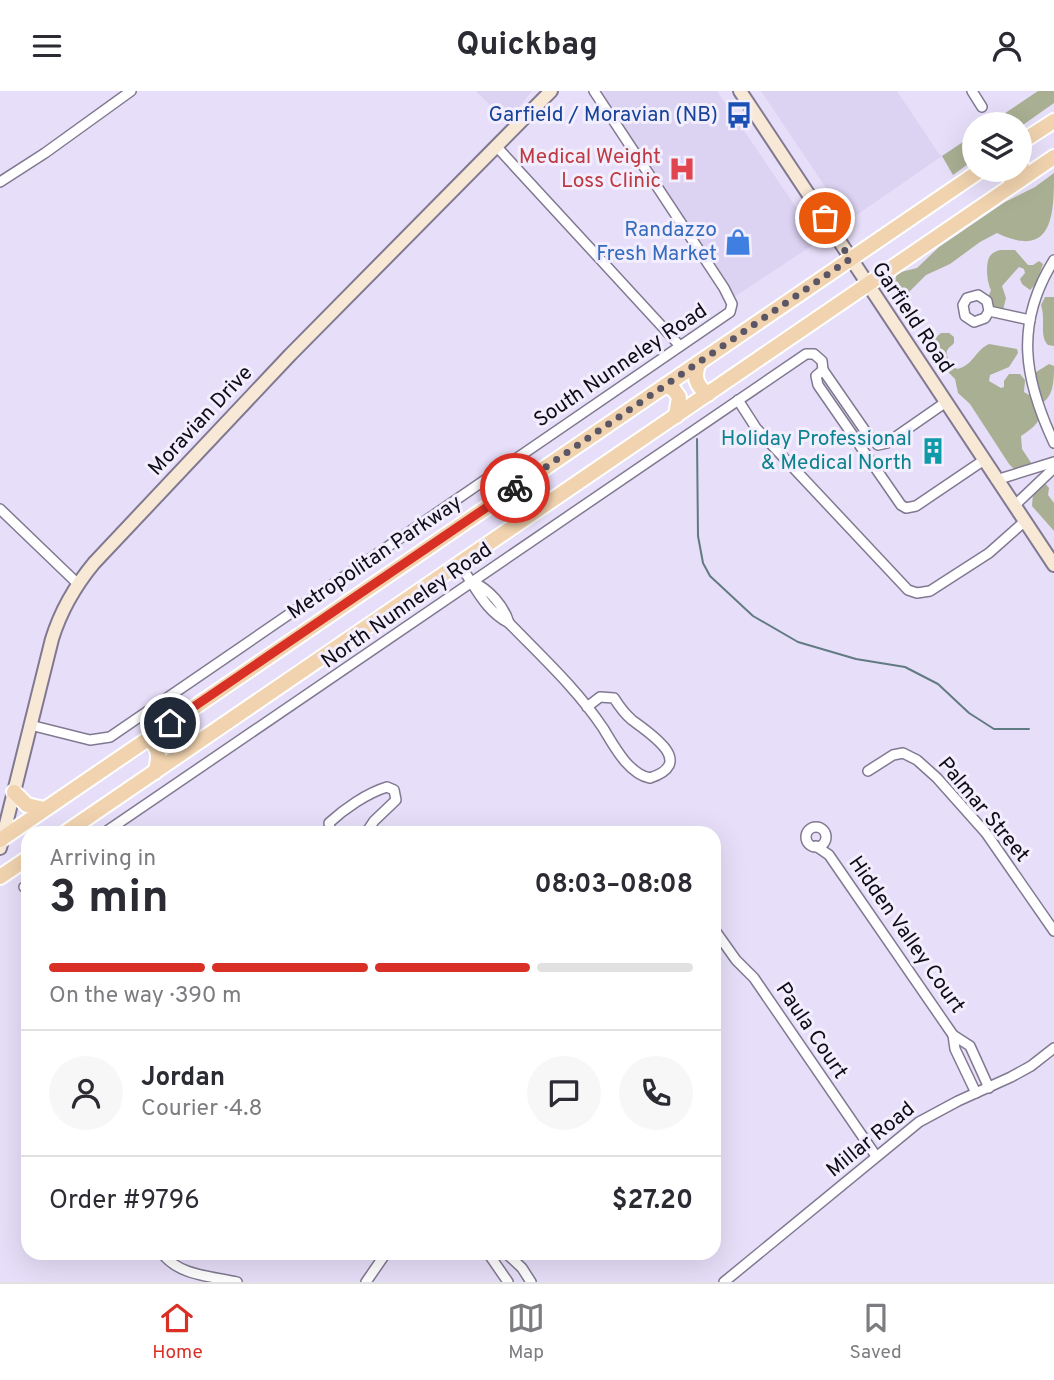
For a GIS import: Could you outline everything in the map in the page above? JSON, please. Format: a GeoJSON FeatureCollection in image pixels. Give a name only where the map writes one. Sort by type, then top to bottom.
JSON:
{"type":"FeatureCollection","features":[{"type":"Feature","properties":{"kind":"main road"},"geometry":{"type":"LineString","coordinates":[[1032,135],[1054,121]]}},
{"type":"Feature","properties":{"kind":"main road"},"geometry":{"type":"LineString","coordinates":[[75,826],[1054,157]]}},
{"type":"Feature","properties":{"kind":"main road","name":"Metropolitan Parkway"},"geometry":{"type":"LineString","coordinates":[[22,826],[963,182]]}},
{"type":"Feature","properties":{"kind":"main road"},"geometry":{"type":"LineString","coordinates":[[917,252],[927,235],[1005,182]]}},
{"type":"Feature","properties":{"kind":"main road"},"geometry":{"type":"LineString","coordinates":[[699,363],[697,383],[708,394]]}},
{"type":"Feature","properties":{"kind":"main road"},"geometry":{"type":"LineString","coordinates":[[666,385],[679,397],[676,416]]}},
{"type":"Feature","properties":{"kind":"main road"},"geometry":{"type":"LineString","coordinates":[[148,739],[159,753],[155,772]]}},
{"type":"Feature","properties":{"kind":"main road"},"geometry":{"type":"LineString","coordinates":[[13,797],[27,805],[44,809]]}},
{"type":"Feature","properties":{"kind":"main road","name":"Metropolitan Parkway"},"geometry":{"type":"LineString","coordinates":[[1,842],[21,827]]}},
{"type":"Feature","properties":{"kind":"main road"},"geometry":{"type":"LineString","coordinates":[[0,877],[21,863]]}},
{"type":"Feature","properties":{"kind":"street"},"geometry":{"type":"LineString","coordinates":[[0,182],[131,91]]}},
{"type":"Feature","properties":{"kind":"street","name":"Moravian Drive"},"geometry":{"type":"LineString","coordinates":[[1,842],[56,627],[78,584],[290,355],[551,91]]}},
{"type":"Feature","properties":{"kind":"street","name":"South Nunneley Road"},"geometry":{"type":"LineString","coordinates":[[30,725],[90,740],[110,737],[727,315],[732,308],[724,288],[594,91]]}},
{"type":"Feature","properties":{"kind":"street","name":"Garfield Road"},"geometry":{"type":"LineString","coordinates":[[740,91],[1054,565]]}},
{"type":"Feature","properties":{"kind":"street"},"geometry":{"type":"LineString","coordinates":[[972,91],[982,107]]}},
{"type":"Feature","properties":{"kind":"street"},"geometry":{"type":"LineString","coordinates":[[496,146],[680,347]]}},
{"type":"Feature","properties":{"kind":"street"},"geometry":{"type":"LineString","coordinates":[[1054,260],[1038,292],[1030,320],[1027,350],[1029,373],[1039,411],[1054,443]]}},
{"type":"Feature","properties":{"kind":"street"},"geometry":{"type":"LineString","coordinates":[[989,311],[1030,320]]}},
{"type":"Feature","properties":{"kind":"street","name":"North Nunneley Road"},"geometry":{"type":"LineString","coordinates":[[114,826],[806,354],[814,354],[822,361],[823,370],[868,435],[878,445],[887,443],[946,403]]}},
{"type":"Feature","properties":{"kind":"street"},"geometry":{"type":"LineString","coordinates":[[823,370],[816,376],[818,385],[896,500],[906,508],[916,506],[984,460]]}},
{"type":"Feature","properties":{"kind":"street"},"geometry":{"type":"LineString","coordinates":[[738,400],[756,428],[908,590],[917,593],[930,591],[989,552],[1025,521]]}},
{"type":"Feature","properties":{"kind":"street"},"geometry":{"type":"LineString","coordinates":[[996,480],[1054,462]]}},
{"type":"Feature","properties":{"kind":"street"},"geometry":{"type":"LineString","coordinates":[[1014,506],[1054,468]]}},
{"type":"Feature","properties":{"kind":"street"},"geometry":{"type":"LineString","coordinates":[[0,509],[78,584]]}},
{"type":"Feature","properties":{"kind":"street"},"geometry":{"type":"LineString","coordinates":[[459,564],[483,601],[498,617],[509,623],[587,707],[612,745],[636,771],[650,778],[666,769],[670,763],[668,751],[660,740],[629,717],[614,698],[600,697],[587,707]]}},
{"type":"Feature","properties":{"kind":"street","name":"Palmar Street"},"geometry":{"type":"LineString","coordinates":[[868,771],[893,755],[903,753],[917,760],[937,778],[986,833],[1054,932]]}},
{"type":"Feature","properties":{"kind":"street"},"geometry":{"type":"LineString","coordinates":[[330,826],[337,815],[379,789],[387,787],[394,790],[396,800],[371,826]]}},
{"type":"Feature","properties":{"kind":"street"},"geometry":{"type":"LineString","coordinates":[[0,809],[13,797]]}},
{"type":"Feature","properties":{"kind":"street","name":"Hidden Valley Court"},"geometry":{"type":"LineString","coordinates":[[829,855],[810,844],[807,832],[812,828],[823,830],[829,855],[953,1035],[970,1047],[989,1088]]}},
{"type":"Feature","properties":{"kind":"street","name":"Hidden Valley Court"},"geometry":{"type":"LineString","coordinates":[[816,846],[822,844],[825,839]]}},
{"type":"Feature","properties":{"kind":"street","name":"Paula Court"},"geometry":{"type":"LineString","coordinates":[[721,939],[736,960],[754,978],[876,1157]]}},
{"type":"Feature","properties":{"kind":"street","name":"Hidden Valley Court"},"geometry":{"type":"LineString","coordinates":[[953,1035],[956,1049],[976,1093]]}},
{"type":"Feature","properties":{"kind":"street","name":"Millar Road"},"geometry":{"type":"LineString","coordinates":[[724,1282],[927,1117],[1031,1066],[1054,1048]]}},
{"type":"Feature","properties":{"kind":"street"},"geometry":{"type":"LineString","coordinates":[[966,1070],[979,1064]]}},
{"type":"Feature","properties":{"kind":"street"},"geometry":{"type":"LineString","coordinates":[[168,1260],[181,1269],[237,1282]]}},
{"type":"Feature","properties":{"kind":"street"},"geometry":{"type":"LineString","coordinates":[[366,1282],[381,1260]]}},
{"type":"Feature","properties":{"kind":"street"},"geometry":{"type":"LineString","coordinates":[[493,1260],[508,1282]]}},
{"type":"Feature","properties":{"kind":"street"},"geometry":{"type":"LineString","coordinates":[[513,1260],[531,1282]]}},
{"type":"Feature","properties":{"kind":"shaded area"},"geometry":{"type":"Polygon","coordinates":[[[476,91],[532,91],[507,122],[476,91]]]}},
{"type":"Feature","properties":{"kind":"shaded area"},"geometry":{"type":"Polygon","coordinates":[[[601,91],[717,91],[819,241],[734,297],[601,91]]]}},
{"type":"Feature","properties":{"kind":"shaded area"},"geometry":{"type":"Polygon","coordinates":[[[761,91],[897,91],[942,156],[848,221],[761,91]]]}},
{"type":"Feature","properties":{"kind":"green space"},"geometry":{"type":"Polygon","coordinates":[[[1038,91],[1054,91],[1054,103],[1032,119],[1032,112],[1007,112],[1038,91]]]}},
{"type":"Feature","properties":{"kind":"green space"},"geometry":{"type":"Polygon","coordinates":[[[962,143],[962,168],[953,175],[942,156],[962,143]]]}},
{"type":"Feature","properties":{"kind":"green space"},"geometry":{"type":"Polygon","coordinates":[[[1054,173],[1051,218],[1040,237],[1030,241],[1016,240],[997,233],[950,264],[926,275],[907,294],[902,295],[894,285],[897,273],[917,268],[939,247],[1005,202],[1035,187],[1054,173]]]}},
{"type":"Feature","properties":{"kind":"green space"},"geometry":{"type":"Polygon","coordinates":[[[1015,250],[1028,265],[1039,261],[1043,264],[1036,284],[1030,290],[1022,284],[1020,279],[1025,273],[1024,269],[1019,267],[1002,286],[1006,298],[1003,310],[993,310],[988,298],[991,290],[987,263],[994,252],[1015,250]]]}},
{"type":"Feature","properties":{"kind":"green space"},"geometry":{"type":"Polygon","coordinates":[[[1045,297],[1054,297],[1054,346],[1048,345],[1044,337],[1041,305],[1045,297]]]}},
{"type":"Feature","properties":{"kind":"green space"},"geometry":{"type":"Polygon","coordinates":[[[941,333],[949,333],[954,337],[954,343],[947,354],[957,369],[967,364],[989,344],[1017,349],[1018,353],[1009,367],[990,375],[989,381],[1001,388],[1004,387],[1004,381],[1009,374],[1020,374],[1025,380],[1024,392],[1029,395],[1033,374],[1049,364],[1054,366],[1052,387],[1049,396],[1042,403],[1039,419],[1021,436],[1022,449],[1032,464],[1025,474],[1018,473],[1009,464],[970,404],[958,393],[955,379],[939,363],[931,342],[941,333]]]}},
{"type":"Feature","properties":{"kind":"green space"},"geometry":{"type":"Polygon","coordinates":[[[1044,482],[1054,503],[1054,531],[1032,506],[1033,493],[1044,482]]]}},
{"type":"Feature","properties":{"kind":"waterway"},"geometry":{"type":"LineString","coordinates":[[697,439],[698,536],[703,563],[710,576],[753,616],[798,642],[856,659],[905,667],[938,684],[969,713],[994,729],[1029,729]]}},
{"type":"Feature","properties":{"kind":"way so far"},"geometry":{"type":"LineString","coordinates":[[515,488],[850,259],[825,218]]}},
{"type":"Feature","properties":{"kind":"place","name":"Garfield / Moravian (NB)"},"geometry":{"type":"Point","coordinates":[739,115]}},
{"type":"Feature","properties":{"kind":"place","name":"Medical Weight Loss Clinic"},"geometry":{"type":"Point","coordinates":[682,169]}},
{"type":"Feature","properties":{"kind":"place","name":"Randazzo Fresh Market"},"geometry":{"type":"Point","coordinates":[738,242]}},
{"type":"Feature","properties":{"kind":"place","name":"Holiday Professional & Medical North"},"geometry":{"type":"Point","coordinates":[933,451]}},
{"type":"Feature","properties":{"kind":"route"},"geometry":{"type":"LineString","coordinates":[[170,723],[515,488]]}}]}
